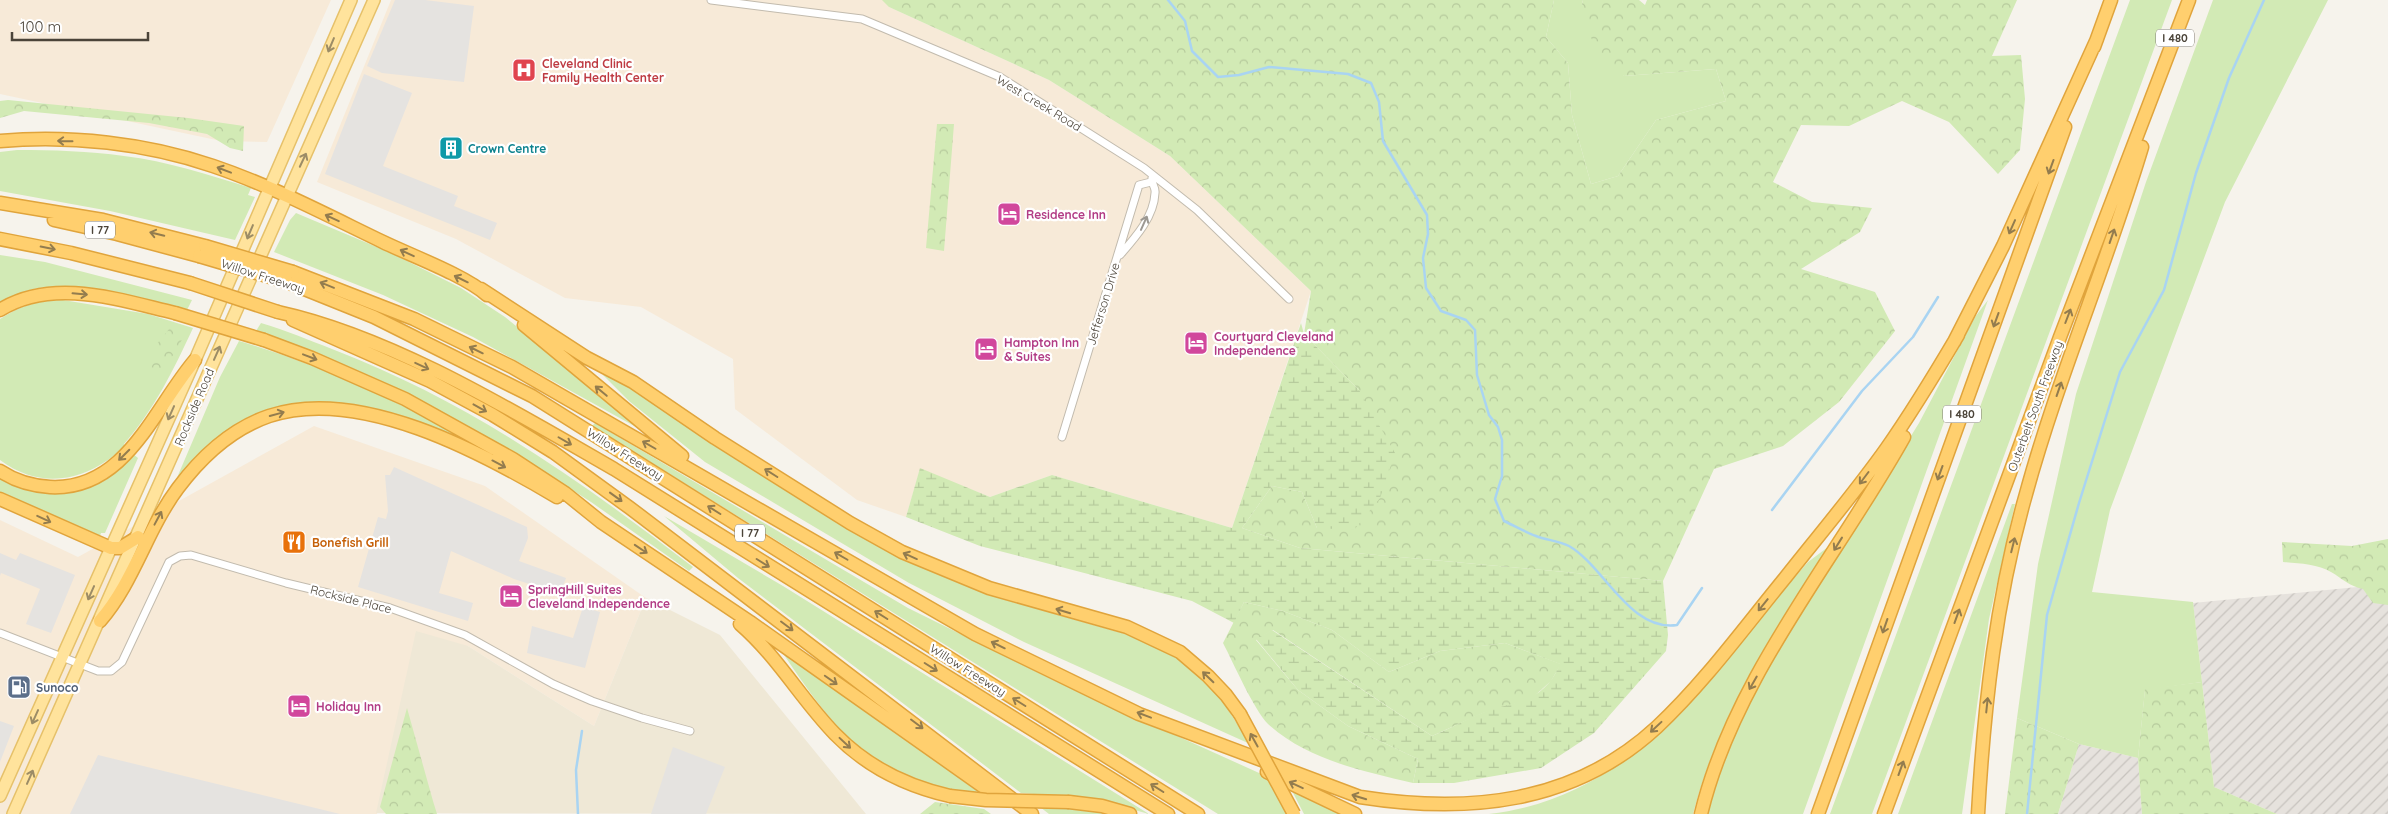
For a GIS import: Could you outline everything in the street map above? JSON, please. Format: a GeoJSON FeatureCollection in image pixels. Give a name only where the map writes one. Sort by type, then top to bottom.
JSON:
{"type":"FeatureCollection","features":[{"type":"Feature","properties":{"kind":"highway","name":"I 480"},"geometry":{"type":"LineString","coordinates":[[1818,814],[2111,0]]}},
{"type":"Feature","properties":{"kind":"highway","name":"Outerbelt South Freeway"},"geometry":{"type":"LineString","coordinates":[[1884,814],[2060,337],[2189,0]]}},
{"type":"Feature","properties":{"kind":"highway"},"geometry":{"type":"LineString","coordinates":[[1701,814],[1720,751],[1746,696],[1900,444],[2003,246],[2097,39]]}},
{"type":"Feature","properties":{"kind":"highway"},"geometry":{"type":"LineString","coordinates":[[1978,814],[1982,754],[1997,621],[2025,495],[2038,451],[2134,173],[2161,77]]}},
{"type":"Feature","properties":{"kind":"highway"},"geometry":{"type":"LineString","coordinates":[[0,141],[91,141],[154,151],[212,166],[269,188],[481,290],[587,358],[633,382],[716,438],[833,512],[902,552],[989,588],[1126,627],[1180,652],[1208,676],[1226,695],[1240,714],[1294,814]]}},
{"type":"Feature","properties":{"kind":"highway"},"geometry":{"type":"LineString","coordinates":[[0,203],[103,220],[202,251]]}},
{"type":"Feature","properties":{"kind":"highway","name":"Willow Freeway"},"geometry":{"type":"LineString","coordinates":[[0,208],[202,251],[290,277],[532,396],[1198,814]]}},
{"type":"Feature","properties":{"kind":"highway","name":"Willow Freeway"},"geometry":{"type":"LineString","coordinates":[[0,239],[71,252],[190,283],[278,312],[320,322],[382,347],[433,371],[542,428],[621,474],[1168,814]]}},
{"type":"Feature","properties":{"kind":"highway"},"geometry":{"type":"LineString","coordinates":[[290,277],[414,320],[512,367],[975,634],[1139,714],[1333,788],[1389,805],[1425,809],[1471,810],[1524,800],[1575,783],[1631,748],[1657,727],[1719,659],[1886,450],[1958,335]]}},
{"type":"Feature","properties":{"kind":"highway"},"geometry":{"type":"LineString","coordinates":[[481,290],[668,447],[752,504]]}},
{"type":"Feature","properties":{"kind":"highway"},"geometry":{"type":"LineString","coordinates":[[0,310],[26,297],[55,293],[91,295],[175,313],[264,340],[365,381],[443,419],[541,477],[601,522],[704,593],[750,622],[929,749],[1026,814]]}},
{"type":"Feature","properties":{"kind":"highway"},"geometry":{"type":"LineString","coordinates":[[278,312],[308,328],[430,381],[493,415],[553,452],[952,751],[1032,814]]}},
{"type":"Feature","properties":{"kind":"highway"},"geometry":{"type":"LineString","coordinates":[[0,471],[24,483],[40,487],[59,488],[79,484],[98,476],[116,464],[147,430],[179,378],[195,360]]}},
{"type":"Feature","properties":{"kind":"highway"},"geometry":{"type":"LineString","coordinates":[[100,621],[118,599],[162,512],[194,468],[212,449],[232,434],[253,423],[288,411],[307,408],[346,410],[424,431],[498,464],[601,522]]}},
{"type":"Feature","properties":{"kind":"highway"},"geometry":{"type":"LineString","coordinates":[[0,499],[111,548],[120,548],[138,537]]}},
{"type":"Feature","properties":{"kind":"highway"},"geometry":{"type":"LineString","coordinates":[[704,593],[761,643],[833,732],[847,746],[870,764],[887,774],[928,791],[950,796],[986,800],[1069,802],[1102,806],[1130,814]]}},
{"type":"Feature","properties":{"kind":"highway"},"geometry":{"type":"LineString","coordinates":[[1190,732],[1230,754],[1355,814]]}},
{"type":"Feature","properties":{"kind":"highway"},"geometry":{"type":"LineString","coordinates":[[1970,814],[1982,754]]}},
{"type":"Feature","properties":{"kind":"main road","name":"Rockside Road"},"geometry":{"type":"LineString","coordinates":[[0,796],[195,360],[351,0]]}},
{"type":"Feature","properties":{"kind":"main road","name":"Rockside Road"},"geometry":{"type":"LineString","coordinates":[[13,814],[138,537],[286,196],[374,0]]}},
{"type":"Feature","properties":{"kind":"street","name":"West Creek Road"},"geometry":{"type":"LineString","coordinates":[[711,0],[863,20],[1000,77],[1144,168],[1152,178],[1197,210],[1289,299]]}},
{"type":"Feature","properties":{"kind":"street","name":"Jefferson Drive"},"geometry":{"type":"LineString","coordinates":[[1062,437],[1139,185],[1152,178],[1156,191],[1145,222],[1140,232],[1118,257]]}},
{"type":"Feature","properties":{"kind":"street","name":"Rockside Place"},"geometry":{"type":"LineString","coordinates":[[0,633],[98,671],[111,671],[122,662],[169,562],[180,556],[191,555],[286,582],[390,608],[465,635],[553,684],[592,701],[642,718],[690,731]]}},
{"type":"Feature","properties":{"kind":"shaded area"},"geometry":{"type":"Polygon","coordinates":[[[0,0],[331,0],[267,142],[221,141],[0,94],[0,0]]]}},
{"type":"Feature","properties":{"kind":"shaded area"},"geometry":{"type":"Polygon","coordinates":[[[391,0],[890,0],[889,7],[1049,80],[1170,156],[1311,291],[1232,528],[1052,475],[990,497],[920,469],[906,517],[857,500],[735,409],[733,359],[641,307],[565,298],[456,239],[317,182],[391,0]]]}},
{"type":"Feature","properties":{"kind":"shaded area"},"geometry":{"type":"Polygon","coordinates":[[[395,0],[425,0],[474,6],[464,82],[382,73],[367,66],[395,0]]]}},
{"type":"Feature","properties":{"kind":"shaded area"},"geometry":{"type":"Polygon","coordinates":[[[364,74],[412,93],[383,166],[458,196],[454,206],[497,223],[490,240],[325,174],[364,74]]]}},
{"type":"Feature","properties":{"kind":"shaded area"},"geometry":{"type":"Polygon","coordinates":[[[314,426],[485,486],[646,598],[594,726],[468,646],[382,788],[377,814],[0,814],[0,520],[78,557],[314,426]]]}},
{"type":"Feature","properties":{"kind":"shaded area"},"geometry":{"type":"Polygon","coordinates":[[[394,467],[527,527],[528,538],[519,561],[566,578],[560,594],[514,579],[451,551],[439,593],[473,603],[468,621],[358,587],[378,517],[386,519],[388,511],[385,475],[390,475],[394,467]]]}},
{"type":"Feature","properties":{"kind":"shaded area"},"geometry":{"type":"Polygon","coordinates":[[[0,553],[16,560],[20,553],[75,575],[51,633],[26,624],[40,589],[1,573],[0,576],[0,553]]]}},
{"type":"Feature","properties":{"kind":"shaded area"},"geometry":{"type":"Polygon","coordinates":[[[2388,584],[2388,814],[2277,814],[2214,787],[2193,603],[2388,584]]]}},
{"type":"Feature","properties":{"kind":"shaded area"},"geometry":{"type":"Polygon","coordinates":[[[646,598],[720,635],[866,814],[376,813],[416,631],[468,646],[594,726],[646,598]]]}},
{"type":"Feature","properties":{"kind":"shaded area"},"geometry":{"type":"Polygon","coordinates":[[[583,607],[600,612],[585,668],[527,653],[532,626],[573,638],[583,607]]]}},
{"type":"Feature","properties":{"kind":"shaded area"},"geometry":{"type":"Polygon","coordinates":[[[0,721],[14,726],[0,762],[0,721]]]}},
{"type":"Feature","properties":{"kind":"shaded area"},"geometry":{"type":"Polygon","coordinates":[[[2079,744],[2138,758],[2142,814],[2058,814],[2079,744]]]}},
{"type":"Feature","properties":{"kind":"shaded area"},"geometry":{"type":"Polygon","coordinates":[[[673,747],[725,767],[706,814],[651,814],[673,747]]]}},
{"type":"Feature","properties":{"kind":"shaded area"},"geometry":{"type":"Polygon","coordinates":[[[98,755],[340,814],[70,814],[98,755]]]}},
{"type":"Feature","properties":{"kind":"green space"},"geometry":{"type":"Polygon","coordinates":[[[882,0],[1554,0],[1546,37],[1568,63],[1572,115],[1591,184],[1618,176],[1656,120],[1726,101],[1716,69],[1624,76],[1597,59],[1582,4],[1583,0],[1639,0],[1645,5],[1647,0],[2017,0],[1992,56],[2021,55],[2025,99],[2020,150],[1998,174],[1949,122],[1902,101],[1849,126],[1801,125],[1773,182],[1812,202],[1872,208],[1860,232],[1801,269],[1875,292],[1895,331],[1839,402],[1783,446],[1714,469],[1663,581],[1300,548],[1242,528],[1272,486],[1302,492],[1317,528],[1359,390],[1304,334],[1311,291],[1170,156],[1049,80],[889,7],[882,0]]]}},
{"type":"Feature","properties":{"kind":"green space"},"geometry":{"type":"Polygon","coordinates":[[[1554,0],[1583,0],[1582,4],[1624,76],[1716,69],[1726,101],[1656,120],[1618,176],[1591,184],[1572,115],[1568,63],[1546,37],[1554,0]]]}},
{"type":"Feature","properties":{"kind":"green space"},"geometry":{"type":"Polygon","coordinates":[[[2130,0],[2172,0],[1872,814],[1830,814],[2130,0]]]}},
{"type":"Feature","properties":{"kind":"green space"},"geometry":{"type":"Polygon","coordinates":[[[2213,0],[2328,0],[2225,202],[2110,510],[2092,592],[2193,602],[2202,682],[2145,690],[2138,758],[2079,744],[2017,718],[2038,564],[2076,394],[2146,182],[2213,0]]]}},
{"type":"Feature","properties":{"kind":"green space"},"geometry":{"type":"Polygon","coordinates":[[[8,100],[188,118],[244,126],[243,151],[230,148],[207,134],[149,123],[24,111],[0,118],[0,101],[8,100]]]}},
{"type":"Feature","properties":{"kind":"green space"},"geometry":{"type":"Polygon","coordinates":[[[937,124],[954,124],[944,251],[926,248],[937,124]]]}},
{"type":"Feature","properties":{"kind":"green space"},"geometry":{"type":"Polygon","coordinates":[[[17,150],[98,153],[156,161],[251,188],[248,195],[255,197],[235,240],[110,211],[0,191],[0,152],[17,150]]]}},
{"type":"Feature","properties":{"kind":"green space"},"geometry":{"type":"Polygon","coordinates":[[[296,213],[391,253],[461,288],[505,317],[638,424],[636,427],[473,337],[383,295],[274,252],[290,220],[296,213]]]}},
{"type":"Feature","properties":{"kind":"green space"},"geometry":{"type":"Polygon","coordinates":[[[0,255],[45,262],[192,300],[187,310],[93,290],[55,287],[29,290],[0,305],[0,255]]]}},
{"type":"Feature","properties":{"kind":"green space"},"geometry":{"type":"Polygon","coordinates":[[[63,300],[148,314],[193,328],[163,389],[145,417],[124,444],[125,446],[111,458],[81,474],[49,479],[16,470],[0,460],[0,319],[30,305],[45,301],[63,300]]]}},
{"type":"Feature","properties":{"kind":"green space"},"geometry":{"type":"Polygon","coordinates":[[[1988,300],[1803,814],[1706,814],[1724,755],[1760,680],[1919,423],[1975,317],[1988,300]]]}},
{"type":"Feature","properties":{"kind":"green space"},"geometry":{"type":"Polygon","coordinates":[[[174,323],[189,328],[170,360],[162,369],[148,367],[156,345],[174,323]]]}},
{"type":"Feature","properties":{"kind":"green space"},"geometry":{"type":"Polygon","coordinates":[[[261,323],[382,370],[476,418],[564,473],[693,567],[689,571],[591,502],[532,464],[256,331],[261,323]]]}},
{"type":"Feature","properties":{"kind":"green space"},"geometry":{"type":"Polygon","coordinates":[[[1301,323],[1304,334],[1359,390],[1395,453],[1380,498],[1354,530],[1317,528],[1302,492],[1272,486],[1242,528],[1300,548],[1663,581],[1668,635],[1666,651],[1594,733],[1541,768],[1454,783],[1413,783],[1418,759],[1348,726],[1298,690],[1256,639],[1272,630],[1432,736],[1482,713],[1537,694],[1553,677],[1560,664],[1505,643],[1440,651],[1389,672],[1332,630],[1283,611],[1244,602],[1234,623],[1192,601],[980,546],[906,517],[920,468],[990,497],[1052,475],[1232,528],[1301,323]]]}},
{"type":"Feature","properties":{"kind":"green space"},"geometry":{"type":"Polygon","coordinates":[[[239,341],[298,360],[383,396],[466,439],[459,440],[311,404],[279,407],[253,417],[223,433],[176,480],[220,377],[239,341]]]}},
{"type":"Feature","properties":{"kind":"green space"},"geometry":{"type":"Polygon","coordinates":[[[602,369],[902,558],[999,598],[1139,638],[1184,662],[1222,700],[1250,744],[1024,642],[909,583],[705,462],[629,401],[603,375],[602,369]]]}},
{"type":"Feature","properties":{"kind":"green space"},"geometry":{"type":"Polygon","coordinates":[[[595,423],[908,608],[1051,679],[1268,777],[1287,814],[1218,814],[592,426],[595,423]]]}},
{"type":"Feature","properties":{"kind":"green space"},"geometry":{"type":"Polygon","coordinates":[[[133,454],[138,458],[105,533],[101,533],[100,536],[0,492],[0,477],[34,492],[56,494],[91,487],[107,479],[133,454]]]}},
{"type":"Feature","properties":{"kind":"green space"},"geometry":{"type":"Polygon","coordinates":[[[2012,504],[2015,504],[1989,619],[1962,814],[1898,814],[2012,504]]]}},
{"type":"Feature","properties":{"kind":"green space"},"geometry":{"type":"Polygon","coordinates":[[[664,516],[783,586],[1149,814],[1095,799],[1021,793],[738,578],[664,516]]]}},
{"type":"Feature","properties":{"kind":"green space"},"geometry":{"type":"Polygon","coordinates":[[[2388,539],[2388,605],[2373,603],[2363,589],[2350,584],[2326,569],[2308,564],[2283,562],[2282,542],[2352,546],[2388,539]]]}},
{"type":"Feature","properties":{"kind":"green space"},"geometry":{"type":"Polygon","coordinates":[[[1828,547],[1787,611],[1732,708],[1704,777],[1693,814],[1489,814],[1543,802],[1590,782],[1632,754],[1671,721],[1706,683],[1808,562],[1828,547]]]}},
{"type":"Feature","properties":{"kind":"green space"},"geometry":{"type":"Polygon","coordinates":[[[1244,602],[1283,611],[1332,630],[1389,672],[1440,651],[1505,643],[1561,664],[1551,681],[1531,699],[1483,713],[1432,736],[1273,630],[1256,640],[1298,690],[1348,726],[1418,759],[1413,783],[1355,769],[1318,755],[1300,747],[1268,724],[1250,697],[1223,643],[1244,602]]]}},
{"type":"Feature","properties":{"kind":"green space"},"geometry":{"type":"Polygon","coordinates":[[[782,652],[980,793],[944,789],[913,781],[886,767],[862,750],[841,730],[821,706],[782,652]]]}},
{"type":"Feature","properties":{"kind":"green space"},"geometry":{"type":"Polygon","coordinates":[[[2202,682],[2214,787],[2277,814],[2142,814],[2138,758],[2145,689],[2202,682]]]}},
{"type":"Feature","properties":{"kind":"green space"},"geometry":{"type":"Polygon","coordinates":[[[407,708],[437,814],[386,814],[380,807],[407,708]]]}},
{"type":"Feature","properties":{"kind":"green space"},"geometry":{"type":"Polygon","coordinates":[[[2017,718],[2079,744],[2058,814],[2005,814],[2017,718]]]}},
{"type":"Feature","properties":{"kind":"green space"},"geometry":{"type":"Polygon","coordinates":[[[1291,789],[1342,814],[1304,814],[1291,789]]]}},
{"type":"Feature","properties":{"kind":"green space"},"geometry":{"type":"Polygon","coordinates":[[[935,802],[984,809],[991,814],[920,814],[935,802]]]}},
{"type":"Feature","properties":{"kind":"green space"},"geometry":{"type":"Polygon","coordinates":[[[1040,807],[1094,809],[1109,814],[1049,814],[1040,807]]]}},
{"type":"Feature","properties":{"kind":"waterway"},"geometry":{"type":"LineString","coordinates":[[1168,0],[1185,21],[1192,51],[1218,77],[1239,75],[1269,67],[1348,74],[1371,83],[1379,102],[1383,141],[1427,215],[1428,234],[1423,258],[1426,288],[1441,311],[1466,320],[1475,330],[1477,375],[1489,415],[1498,427],[1502,440],[1502,476],[1495,499],[1504,521],[1536,536],[1569,546],[1582,555],[1631,608],[1645,618],[1660,624],[1677,625],[1702,588]]}},
{"type":"Feature","properties":{"kind":"waterway"},"geometry":{"type":"LineString","coordinates":[[2027,814],[2047,615],[2079,503],[2120,372],[2164,290],[2196,173],[2229,78],[2264,0]]}},
{"type":"Feature","properties":{"kind":"waterway"},"geometry":{"type":"LineString","coordinates":[[1772,510],[1862,391],[1913,337],[1938,297]]}},
{"type":"Feature","properties":{"kind":"waterway"},"geometry":{"type":"LineString","coordinates":[[578,814],[576,770],[582,731]]}},
{"type":"Feature","properties":{"kind":"place","name":"Cleveland Clinic Family Health Center"},"geometry":{"type":"Point","coordinates":[524,70]}},
{"type":"Feature","properties":{"kind":"place","name":"Crown Centre"},"geometry":{"type":"Point","coordinates":[451,148]}},
{"type":"Feature","properties":{"kind":"place","name":"Residence Inn"},"geometry":{"type":"Point","coordinates":[1009,214]}},
{"type":"Feature","properties":{"kind":"place","name":"Courtyard Cleveland Independence"},"geometry":{"type":"Point","coordinates":[1196,343]}},
{"type":"Feature","properties":{"kind":"place","name":"Hampton Inn & Suites"},"geometry":{"type":"Point","coordinates":[986,349]}},
{"type":"Feature","properties":{"kind":"place","name":"Bonefish Grill"},"geometry":{"type":"Point","coordinates":[294,542]}},
{"type":"Feature","properties":{"kind":"place","name":"SpringHill Suites Cleveland Independence"},"geometry":{"type":"Point","coordinates":[511,596]}},
{"type":"Feature","properties":{"kind":"place","name":"Sunoco"},"geometry":{"type":"Point","coordinates":[19,687]}},
{"type":"Feature","properties":{"kind":"place","name":"Holiday Inn"},"geometry":{"type":"Point","coordinates":[299,706]}}]}
